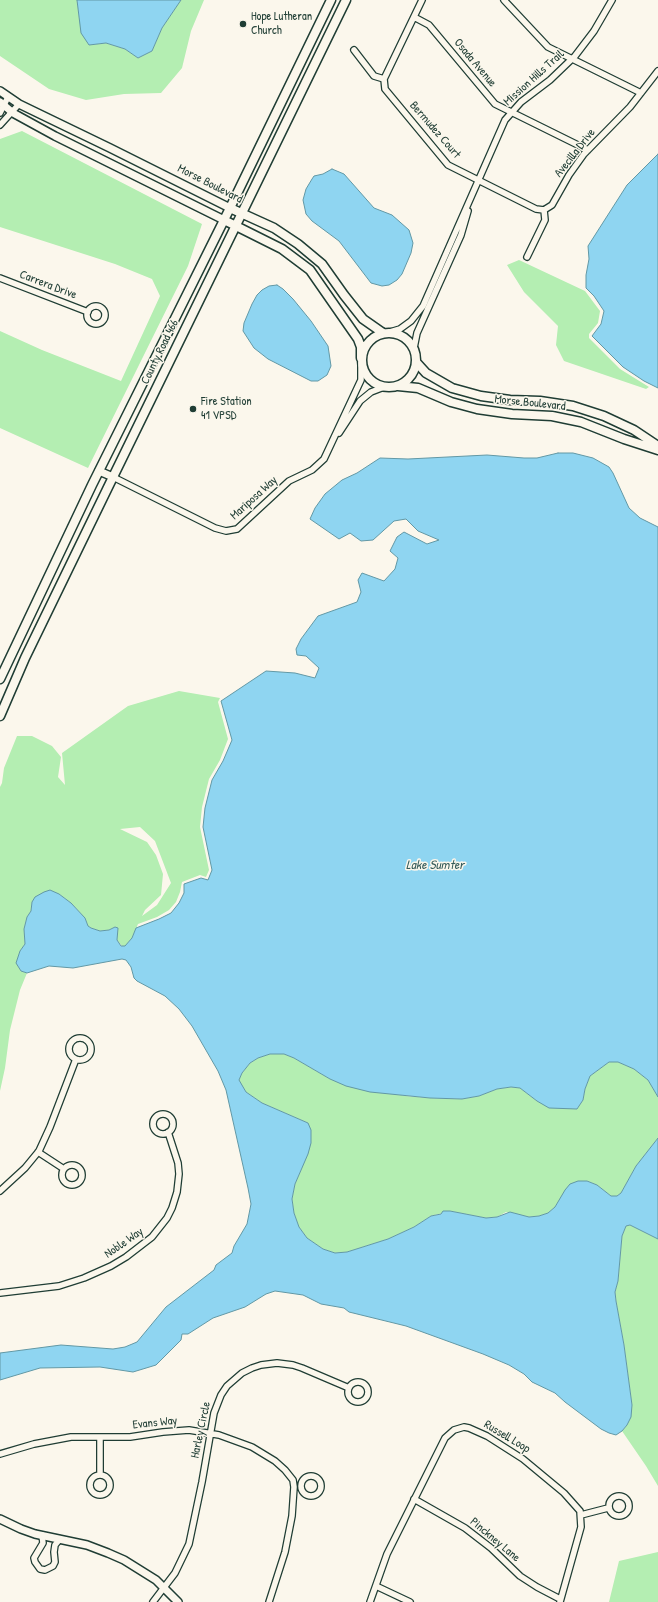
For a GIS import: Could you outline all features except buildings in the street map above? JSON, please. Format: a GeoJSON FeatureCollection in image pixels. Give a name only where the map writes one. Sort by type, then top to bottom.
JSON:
{"type":"FeatureCollection","features":[{"type":"Feature","properties":{"kind":"main road","name":"County Road 466"},"geometry":{"type":"LineString","coordinates":[[0,679],[100,471],[331,0]]}},
{"type":"Feature","properties":{"kind":"main road","name":"County Road 466"},"geometry":{"type":"LineString","coordinates":[[0,716],[25,658],[346,0]]}},
{"type":"Feature","properties":{"kind":"main road","name":"Morse Boulevard"},"geometry":{"type":"LineString","coordinates":[[230,208],[274,228],[298,244],[322,264],[363,319],[386,332]]}},
{"type":"Feature","properties":{"kind":"main road"},"geometry":{"type":"LineString","coordinates":[[224,220],[282,249],[310,270],[358,339],[361,347],[362,360],[364,371],[369,379],[384,387],[398,386],[411,376],[416,362],[414,348],[406,338],[399,334],[386,332],[374,337],[368,342],[363,350],[362,360]]}},
{"type":"Feature","properties":{"kind":"main road","name":"Morse Boulevard"},"geometry":{"type":"LineString","coordinates":[[416,362],[426,373],[452,388],[481,396],[510,400],[540,401],[572,406],[604,416],[634,430],[658,446]]}},
{"type":"Feature","properties":{"kind":"main road","name":"Morse Boulevard"},"geometry":{"type":"LineString","coordinates":[[398,386],[418,388],[451,402],[477,409],[512,414],[552,416],[581,422],[624,439],[658,450]]}},
{"type":"Feature","properties":{"kind":"street"},"geometry":{"type":"LineString","coordinates":[[354,50],[374,76],[384,79],[422,0]]}},
{"type":"Feature","properties":{"kind":"street"},"geometry":{"type":"LineString","coordinates":[[504,0],[548,47],[641,93]]}},
{"type":"Feature","properties":{"kind":"street","name":"Mission Hills Trail"},"geometry":{"type":"LineString","coordinates":[[386,332],[400,329],[411,321],[423,306],[454,232],[479,181],[500,129],[511,112],[572,59],[594,31],[612,0]]}},
{"type":"Feature","properties":{"kind":"street","name":"Osada Avenue"},"geometry":{"type":"LineString","coordinates":[[414,17],[425,22],[431,28],[493,102],[588,150]]}},
{"type":"Feature","properties":{"kind":"street","name":"Avecilla Drive"},"geometry":{"type":"LineString","coordinates":[[544,210],[552,205],[569,175],[588,150],[641,93],[658,70]]}},
{"type":"Feature","properties":{"kind":"street","name":"Bermudez Court"},"geometry":{"type":"LineString","coordinates":[[384,79],[386,89],[445,163],[454,169],[536,209],[544,210]]}},
{"type":"Feature","properties":{"kind":"street","name":"Morse Boulevard"},"geometry":{"type":"LineString","coordinates":[[0,91],[8,98],[19,104],[230,208]]}},
{"type":"Feature","properties":{"kind":"street"},"geometry":{"type":"LineString","coordinates":[[8,98],[1,107],[55,136],[224,220]]}},
{"type":"Feature","properties":{"kind":"street"},"geometry":{"type":"LineString","coordinates":[[0,125],[13,113],[19,104]]}},
{"type":"Feature","properties":{"kind":"street","name":"Mission Hills Trail"},"geometry":{"type":"LineString","coordinates":[[414,348],[417,334],[461,235],[471,199]]}},
{"type":"Feature","properties":{"kind":"street"},"geometry":{"type":"LineString","coordinates":[[527,257],[545,220],[544,210]]}},
{"type":"Feature","properties":{"kind":"street","name":"Carrera Drive"},"geometry":{"type":"LineString","coordinates":[[0,278],[88,312]]}},
{"type":"Feature","properties":{"kind":"street","name":"Mariposa Way"},"geometry":{"type":"LineString","coordinates":[[113,477],[215,528],[226,531],[238,529],[289,481],[312,470],[324,459],[360,380],[362,360]]}},
{"type":"Feature","properties":{"kind":"street","name":"Mariposa Way"},"geometry":{"type":"LineString","coordinates":[[332,443],[360,401],[371,392],[384,387]]}},
{"type":"Feature","properties":{"kind":"street"},"geometry":{"type":"LineString","coordinates":[[100,471],[113,477]]}},
{"type":"Feature","properties":{"kind":"street"},"geometry":{"type":"LineString","coordinates":[[0,1191],[25,1168],[38,1152],[50,1127],[76,1059]]}},
{"type":"Feature","properties":{"kind":"street","name":"Noble Way"},"geometry":{"type":"LineString","coordinates":[[0,1293],[59,1286],[78,1280],[111,1266],[126,1257],[152,1237],[167,1218],[177,1192],[179,1174],[178,1163],[168,1132]]}},
{"type":"Feature","properties":{"kind":"street"},"geometry":{"type":"LineString","coordinates":[[38,1152],[64,1169]]}},
{"type":"Feature","properties":{"kind":"street","name":"Harley Circle"},"geometry":{"type":"LineString","coordinates":[[153,1602],[178,1568],[188,1544],[202,1482],[215,1408],[227,1386],[242,1373],[260,1365],[277,1363],[293,1365],[348,1388]]}},
{"type":"Feature","properties":{"kind":"street","name":"Russell Loop"},"geometry":{"type":"LineString","coordinates":[[370,1602],[388,1554],[414,1499],[445,1438],[454,1430],[464,1427],[474,1430],[487,1436],[523,1459],[543,1474],[564,1493],[577,1506],[581,1516]]}},
{"type":"Feature","properties":{"kind":"street","name":"Evans Way"},"geometry":{"type":"LineString","coordinates":[[0,1454],[53,1440],[71,1437],[130,1437],[190,1430],[232,1439],[264,1454],[285,1470],[293,1480],[294,1487]]}},
{"type":"Feature","properties":{"kind":"street"},"geometry":{"type":"LineString","coordinates":[[100,1436],[100,1475]]}},
{"type":"Feature","properties":{"kind":"street"},"geometry":{"type":"LineString","coordinates":[[269,1602],[285,1552],[292,1516],[294,1487],[300,1487]]}},
{"type":"Feature","properties":{"kind":"street","name":"Pinckney Lane"},"geometry":{"type":"LineString","coordinates":[[414,1499],[465,1528],[491,1548],[520,1576],[560,1601]]}},
{"type":"Feature","properties":{"kind":"street"},"geometry":{"type":"LineString","coordinates":[[560,1601],[581,1527],[581,1516],[608,1508]]}},
{"type":"Feature","properties":{"kind":"street"},"geometry":{"type":"LineString","coordinates":[[0,1519],[21,1529],[87,1545],[124,1560],[156,1580],[178,1602]]}},
{"type":"Feature","properties":{"kind":"street"},"geometry":{"type":"LineString","coordinates":[[42,1535],[43,1543],[34,1558],[40,1569],[45,1570],[53,1566],[55,1562],[55,1545],[60,1539]]}},
{"type":"Feature","properties":{"kind":"street"},"geometry":{"type":"LineString","coordinates":[[376,1586],[410,1602]]}},
{"type":"Feature","properties":{"kind":"green space"},"geometry":{"type":"Polygon","coordinates":[[[0,0],[77,0],[79,16],[89,45],[106,43],[125,49],[138,58],[152,51],[162,28],[181,0],[204,0],[191,31],[182,68],[161,93],[124,94],[86,100],[49,89],[0,56],[0,0]]]}},
{"type":"Feature","properties":{"kind":"green space"},"geometry":{"type":"Polygon","coordinates":[[[22,131],[202,224],[188,266],[88,468],[0,428],[0,331],[42,350],[121,381],[160,296],[152,279],[115,264],[0,227],[0,139],[22,131]]]}},
{"type":"Feature","properties":{"kind":"green space"},"geometry":{"type":"Polygon","coordinates":[[[519,260],[585,291],[600,311],[598,323],[589,334],[589,338],[620,369],[649,387],[646,389],[564,361],[556,345],[558,326],[524,292],[507,265],[519,260]]]}},
{"type":"Feature","properties":{"kind":"green space"},"geometry":{"type":"Polygon","coordinates":[[[179,691],[220,698],[218,702],[228,739],[220,760],[209,779],[202,807],[200,827],[209,870],[206,877],[200,875],[182,882],[176,902],[169,910],[157,917],[138,924],[132,938],[125,946],[122,946],[117,940],[118,928],[115,927],[109,930],[100,931],[91,928],[88,926],[85,918],[71,903],[59,894],[32,902],[31,911],[27,917],[24,929],[25,944],[20,951],[18,966],[21,971],[27,973],[20,990],[10,1030],[5,1068],[0,1091],[0,787],[4,768],[17,736],[32,736],[52,746],[61,757],[58,777],[65,785],[62,753],[128,706],[179,691]],[[140,827],[120,829],[147,842],[156,855],[163,874],[161,895],[145,910],[142,916],[157,905],[171,883],[155,841],[140,827]]]}},
{"type":"Feature","properties":{"kind":"green space"},"geometry":{"type":"Polygon","coordinates":[[[270,1054],[284,1054],[294,1058],[330,1079],[406,1096],[462,1099],[479,1096],[497,1089],[511,1087],[520,1088],[537,1101],[577,1109],[583,1100],[590,1076],[609,1062],[618,1062],[634,1069],[648,1080],[658,1097],[658,1138],[636,1166],[621,1193],[617,1196],[611,1196],[597,1185],[587,1181],[560,1199],[555,1207],[548,1213],[539,1216],[529,1217],[506,1212],[497,1217],[486,1218],[450,1211],[431,1216],[414,1227],[388,1239],[347,1252],[335,1253],[323,1249],[307,1238],[299,1227],[294,1213],[292,1199],[295,1184],[301,1170],[308,1123],[262,1103],[246,1092],[240,1084],[239,1080],[242,1073],[250,1063],[258,1058],[270,1054]]]}},
{"type":"Feature","properties":{"kind":"green space"},"geometry":{"type":"Polygon","coordinates":[[[630,1225],[658,1239],[658,1486],[622,1431],[627,1425],[632,1405],[615,1292],[618,1281],[622,1236],[626,1226],[630,1225]]]}},
{"type":"Feature","properties":{"kind":"green space"},"geometry":{"type":"Polygon","coordinates":[[[658,1552],[658,1602],[609,1602],[619,1561],[658,1552]]]}},
{"type":"Feature","properties":{"kind":"water"},"geometry":{"type":"Polygon","coordinates":[[[77,0],[181,0],[162,28],[152,51],[138,58],[125,49],[106,43],[89,45],[81,33],[77,0]]]}},
{"type":"Feature","properties":{"kind":"water"},"geometry":{"type":"Polygon","coordinates":[[[658,154],[658,388],[644,381],[623,367],[592,336],[601,324],[604,311],[594,296],[586,288],[586,275],[589,259],[588,246],[627,185],[658,154]]]}},
{"type":"Feature","properties":{"kind":"water"},"geometry":{"type":"Polygon","coordinates":[[[332,169],[344,174],[374,208],[392,215],[409,230],[413,243],[411,253],[402,274],[397,280],[389,285],[382,286],[371,283],[339,241],[312,221],[306,214],[303,200],[306,189],[314,176],[323,174],[332,169]]]}},
{"type":"Feature","properties":{"kind":"water"},"geometry":{"type":"Polygon","coordinates":[[[277,285],[293,299],[311,321],[328,346],[331,366],[327,375],[318,381],[311,381],[268,359],[254,348],[243,331],[244,323],[257,295],[269,286],[277,285]]]}},
{"type":"Feature","properties":{"kind":"water","name":"Lake Sumter"},"geometry":{"type":"Polygon","coordinates":[[[558,453],[573,453],[593,458],[609,467],[629,508],[640,518],[658,527],[658,1097],[648,1080],[634,1069],[618,1062],[609,1062],[590,1076],[583,1100],[577,1109],[549,1108],[520,1088],[511,1087],[497,1089],[479,1096],[462,1099],[430,1098],[370,1092],[346,1086],[330,1079],[294,1058],[284,1054],[270,1054],[258,1058],[250,1063],[242,1073],[239,1080],[246,1092],[262,1103],[308,1123],[311,1130],[311,1143],[308,1154],[295,1184],[292,1199],[294,1213],[299,1227],[307,1238],[323,1249],[335,1253],[347,1252],[388,1239],[414,1227],[431,1216],[441,1214],[443,1211],[486,1218],[497,1217],[510,1212],[529,1217],[539,1216],[548,1213],[555,1207],[570,1184],[578,1181],[587,1181],[597,1185],[611,1196],[617,1196],[621,1193],[636,1166],[658,1138],[658,1239],[630,1225],[626,1226],[622,1236],[618,1281],[615,1292],[632,1405],[631,1417],[627,1425],[616,1435],[609,1433],[601,1429],[555,1393],[532,1382],[524,1374],[509,1365],[483,1354],[406,1326],[349,1312],[344,1308],[321,1304],[303,1295],[275,1291],[266,1294],[245,1307],[213,1318],[188,1334],[182,1334],[181,1340],[156,1365],[133,1372],[100,1367],[40,1368],[0,1380],[0,1353],[61,1345],[113,1349],[125,1347],[137,1342],[166,1307],[214,1270],[216,1265],[232,1253],[234,1246],[247,1224],[251,1204],[226,1090],[218,1071],[192,1026],[179,1009],[165,996],[134,978],[131,967],[126,960],[122,959],[73,968],[49,966],[27,973],[21,971],[16,963],[20,951],[25,944],[24,929],[27,917],[31,911],[32,902],[35,897],[50,890],[59,894],[71,903],[85,918],[88,926],[91,928],[100,931],[109,930],[115,927],[118,928],[117,940],[121,946],[125,946],[132,938],[136,928],[171,913],[179,903],[184,893],[184,884],[201,878],[208,880],[212,870],[203,827],[205,808],[212,780],[223,761],[232,740],[221,701],[266,671],[295,673],[315,678],[319,668],[306,656],[297,655],[296,649],[301,639],[318,616],[357,602],[361,592],[358,580],[362,573],[384,581],[395,569],[398,558],[390,551],[397,537],[404,532],[427,544],[439,540],[418,531],[406,519],[394,521],[373,540],[361,541],[350,533],[339,539],[310,519],[315,508],[325,494],[342,480],[357,473],[380,458],[408,459],[487,455],[537,458],[558,453]]]}},
{"type":"Feature","properties":{"kind":"place","name":"Hope Lutheran Church"},"geometry":{"type":"Point","coordinates":[243,24]}},
{"type":"Feature","properties":{"kind":"place","name":"Fire Station 41 VPSD"},"geometry":{"type":"Point","coordinates":[193,409]}}]}
